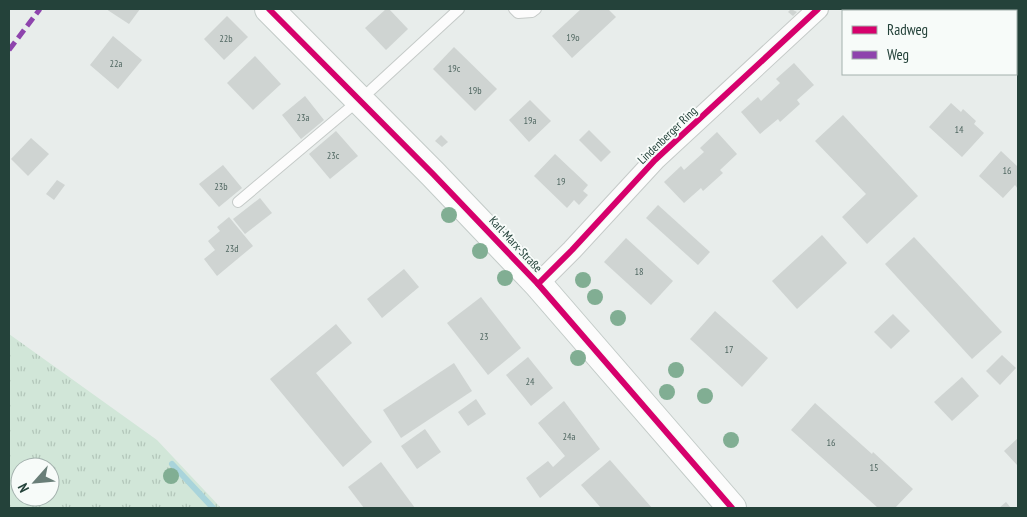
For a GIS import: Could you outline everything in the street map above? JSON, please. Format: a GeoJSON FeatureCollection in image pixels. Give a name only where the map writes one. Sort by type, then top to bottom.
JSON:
{"type":"FeatureCollection","features":[{"type":"Feature","properties":{"kind":"street","name":"Karl-Marx-Straße"},"geometry":{"type":"LineString","coordinates":[[269,9],[433,174],[538,284],[732,508]]}},
{"type":"Feature","properties":{"kind":"street","name":"Lindenberger Ring"},"geometry":{"type":"LineString","coordinates":[[538,284],[655,160],[818,9]]}},
{"type":"Feature","properties":{"kind":"lane"},"geometry":{"type":"LineString","coordinates":[[238,202],[359,100],[459,9]]}},
{"type":"Feature","properties":{"kind":"lane"},"geometry":{"type":"LineString","coordinates":[[514,9],[518,13],[532,12],[536,9]]}},
{"type":"Feature","properties":{"kind":"green space"},"geometry":{"type":"Polygon","coordinates":[[[9,334],[157,440],[221,508],[9,508],[9,334]]]}},
{"type":"Feature","properties":{"kind":"building"},"geometry":{"type":"Polygon","coordinates":[[[106,9],[140,9],[129,24],[106,9]]]}},
{"type":"Feature","properties":{"kind":"building"},"geometry":{"type":"Polygon","coordinates":[[[386,9],[389,9],[408,29],[386,50],[365,28],[386,9]]]}},
{"type":"Feature","properties":{"kind":"building"},"geometry":{"type":"Polygon","coordinates":[[[581,9],[608,9],[616,17],[572,58],[552,36],[581,9]]]}},
{"type":"Feature","properties":{"kind":"building"},"geometry":{"type":"Polygon","coordinates":[[[791,9],[797,12],[793,16],[788,12],[791,9]]]}},
{"type":"Feature","properties":{"kind":"building"},"geometry":{"type":"Polygon","coordinates":[[[871,9],[901,9],[900,10],[871,9]]]}},
{"type":"Feature","properties":{"kind":"building"},"geometry":{"type":"Polygon","coordinates":[[[227,16],[248,37],[224,60],[204,39],[227,16]]]}},
{"type":"Feature","properties":{"kind":"building"},"geometry":{"type":"Polygon","coordinates":[[[113,36],[142,60],[118,89],[90,65],[113,36]]]}},
{"type":"Feature","properties":{"kind":"building"},"geometry":{"type":"Polygon","coordinates":[[[454,47],[497,89],[475,111],[433,69],[454,47]]]}},
{"type":"Feature","properties":{"kind":"building"},"geometry":{"type":"Polygon","coordinates":[[[255,56],[281,84],[253,110],[227,83],[255,56]]]}},
{"type":"Feature","properties":{"kind":"building"},"geometry":{"type":"Polygon","coordinates":[[[794,63],[814,85],[797,100],[800,104],[780,122],[778,119],[760,134],[741,112],[758,97],[761,101],[780,83],[776,79],[794,63]]]}},
{"type":"Feature","properties":{"kind":"building"},"geometry":{"type":"Polygon","coordinates":[[[305,96],[324,120],[301,139],[282,115],[305,96]]]}},
{"type":"Feature","properties":{"kind":"building"},"geometry":{"type":"Polygon","coordinates":[[[530,100],[551,121],[529,142],[509,120],[530,100]]]}},
{"type":"Feature","properties":{"kind":"building"},"geometry":{"type":"Polygon","coordinates":[[[951,103],[961,112],[963,109],[976,121],[974,124],[984,133],[962,157],[929,127],[951,103]]]}},
{"type":"Feature","properties":{"kind":"building"},"geometry":{"type":"Polygon","coordinates":[[[843,115],[918,196],[867,244],[842,217],[866,194],[815,141],[843,115]]]}},
{"type":"Feature","properties":{"kind":"building"},"geometry":{"type":"Polygon","coordinates":[[[589,130],[611,152],[601,162],[579,140],[589,130]]]}},
{"type":"Feature","properties":{"kind":"building"},"geometry":{"type":"Polygon","coordinates":[[[336,131],[358,156],[330,179],[309,154],[336,131]]]}},
{"type":"Feature","properties":{"kind":"building"},"geometry":{"type":"Polygon","coordinates":[[[717,132],[737,154],[720,170],[723,173],[703,191],[701,188],[684,203],[664,182],[681,166],[684,170],[704,152],[700,148],[717,132]]]}},
{"type":"Feature","properties":{"kind":"building"},"geometry":{"type":"Polygon","coordinates":[[[441,135],[448,142],[442,147],[435,141],[441,135]]]}},
{"type":"Feature","properties":{"kind":"building"},"geometry":{"type":"Polygon","coordinates":[[[31,138],[49,154],[28,176],[11,159],[31,138]]]}},
{"type":"Feature","properties":{"kind":"building"},"geometry":{"type":"Polygon","coordinates":[[[1001,151],[1018,167],[1018,189],[1015,185],[1003,198],[979,176],[1001,151]]]}},
{"type":"Feature","properties":{"kind":"building"},"geometry":{"type":"Polygon","coordinates":[[[555,154],[588,185],[583,191],[588,195],[579,205],[574,200],[567,208],[534,176],[555,154]]]}},
{"type":"Feature","properties":{"kind":"building"},"geometry":{"type":"Polygon","coordinates":[[[223,165],[242,188],[219,207],[199,184],[223,165]]]}},
{"type":"Feature","properties":{"kind":"building"},"geometry":{"type":"Polygon","coordinates":[[[57,180],[65,185],[54,200],[46,194],[57,180]]]}},
{"type":"Feature","properties":{"kind":"building"},"geometry":{"type":"Polygon","coordinates":[[[260,198],[272,213],[245,234],[233,219],[260,198]]]}},
{"type":"Feature","properties":{"kind":"building"},"geometry":{"type":"Polygon","coordinates":[[[658,205],[710,252],[698,265],[646,218],[658,205]]]}},
{"type":"Feature","properties":{"kind":"building"},"geometry":{"type":"Polygon","coordinates":[[[229,217],[253,246],[217,276],[204,259],[215,250],[208,241],[220,231],[217,227],[229,217]]]}},
{"type":"Feature","properties":{"kind":"building"},"geometry":{"type":"Polygon","coordinates":[[[822,235],[847,263],[797,309],[772,281],[822,235]]]}},
{"type":"Feature","properties":{"kind":"building"},"geometry":{"type":"Polygon","coordinates":[[[914,237],[1002,332],[972,359],[885,264],[914,237]]]}},
{"type":"Feature","properties":{"kind":"building"},"geometry":{"type":"Polygon","coordinates":[[[626,238],[673,281],[651,305],[604,262],[626,238]]]}},
{"type":"Feature","properties":{"kind":"building"},"geometry":{"type":"Polygon","coordinates":[[[404,269],[419,287],[382,318],[367,299],[404,269]]]}},
{"type":"Feature","properties":{"kind":"building"},"geometry":{"type":"Polygon","coordinates":[[[481,297],[521,348],[488,375],[447,323],[481,297]]]}},
{"type":"Feature","properties":{"kind":"building"},"geometry":{"type":"Polygon","coordinates":[[[715,311],[768,358],[742,387],[690,339],[715,311]]]}},
{"type":"Feature","properties":{"kind":"building"},"geometry":{"type":"Polygon","coordinates":[[[893,314],[910,331],[891,349],[874,332],[893,314]]]}},
{"type":"Feature","properties":{"kind":"building"},"geometry":{"type":"Polygon","coordinates":[[[336,324],[352,343],[316,373],[372,442],[343,467],[270,379],[336,324]]]}},
{"type":"Feature","properties":{"kind":"building"},"geometry":{"type":"Polygon","coordinates":[[[1002,355],[1016,368],[1000,385],[986,371],[1002,355]]]}},
{"type":"Feature","properties":{"kind":"building"},"geometry":{"type":"Polygon","coordinates":[[[528,357],[553,388],[531,406],[506,375],[528,357]]]}},
{"type":"Feature","properties":{"kind":"building"},"geometry":{"type":"Polygon","coordinates":[[[454,363],[472,391],[401,438],[383,410],[454,363]]]}},
{"type":"Feature","properties":{"kind":"building"},"geometry":{"type":"Polygon","coordinates":[[[962,377],[979,396],[952,421],[934,402],[962,377]]]}},
{"type":"Feature","properties":{"kind":"building"},"geometry":{"type":"Polygon","coordinates":[[[476,399],[486,414],[468,426],[458,412],[476,399]]]}},
{"type":"Feature","properties":{"kind":"building"},"geometry":{"type":"Polygon","coordinates":[[[564,401],[600,449],[540,498],[526,478],[548,461],[553,467],[565,456],[538,423],[564,401]]]}},
{"type":"Feature","properties":{"kind":"building"},"geometry":{"type":"Polygon","coordinates":[[[815,403],[913,489],[895,508],[878,508],[791,430],[815,403]]]}},
{"type":"Feature","properties":{"kind":"building"},"geometry":{"type":"Polygon","coordinates":[[[425,429],[441,452],[417,469],[401,446],[425,429]]]}},
{"type":"Feature","properties":{"kind":"building"},"geometry":{"type":"Polygon","coordinates":[[[1018,438],[1018,466],[1004,451],[1018,438]]]}},
{"type":"Feature","properties":{"kind":"building"},"geometry":{"type":"Polygon","coordinates":[[[610,460],[652,508],[601,508],[581,485],[610,460]]]}},
{"type":"Feature","properties":{"kind":"building"},"geometry":{"type":"Polygon","coordinates":[[[381,462],[415,508],[364,508],[348,487],[381,462]]]}},
{"type":"Feature","properties":{"kind":"building"},"geometry":{"type":"Polygon","coordinates":[[[1006,502],[1011,508],[999,508],[1006,502]]]}},
{"type":"Feature","properties":{"kind":"waterway"},"geometry":{"type":"LineString","coordinates":[[172,464],[213,508]]}},
{"type":"Feature","properties":{"kind":"marked path"},"geometry":{"type":"LineString","coordinates":[[9,50],[40,9]]}},
{"type":"Feature","properties":{"kind":"cycle path"},"geometry":{"type":"LineString","coordinates":[[269,9],[433,174],[538,284],[732,508]]}},
{"type":"Feature","properties":{"kind":"cycle path"},"geometry":{"type":"LineString","coordinates":[[538,284],[655,160],[818,9]]}}]}
